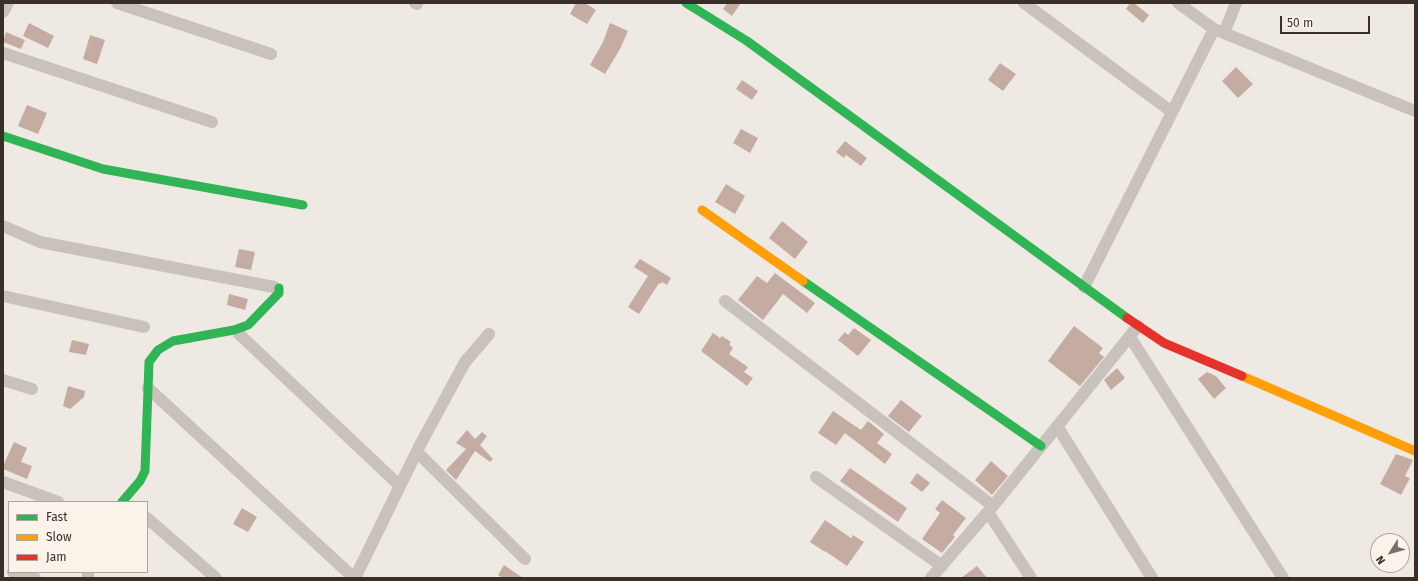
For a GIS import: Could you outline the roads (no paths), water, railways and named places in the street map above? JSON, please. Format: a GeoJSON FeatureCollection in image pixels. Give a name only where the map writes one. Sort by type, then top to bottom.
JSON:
{"type":"FeatureCollection","features":[{"type":"Feature","properties":{"kind":"street"},"geometry":{"type":"LineString","coordinates":[[3,12],[8,3]]}},
{"type":"Feature","properties":{"kind":"street"},"geometry":{"type":"LineString","coordinates":[[117,3],[271,54]]}},
{"type":"Feature","properties":{"kind":"street"},"geometry":{"type":"LineString","coordinates":[[686,3],[747,41],[1084,287],[1164,343],[1415,451]]}},
{"type":"Feature","properties":{"kind":"street"},"geometry":{"type":"LineString","coordinates":[[1024,3],[1172,112]]}},
{"type":"Feature","properties":{"kind":"street"},"geometry":{"type":"LineString","coordinates":[[1178,3],[1219,31],[1415,111]]}},
{"type":"Feature","properties":{"kind":"street"},"geometry":{"type":"LineString","coordinates":[[1084,287],[1172,112],[1236,3]]}},
{"type":"Feature","properties":{"kind":"street"},"geometry":{"type":"LineString","coordinates":[[3,53],[212,122]]}},
{"type":"Feature","properties":{"kind":"street"},"geometry":{"type":"LineString","coordinates":[[3,136],[103,169],[303,205]]}},
{"type":"Feature","properties":{"kind":"street"},"geometry":{"type":"LineString","coordinates":[[702,210],[1041,446]]}},
{"type":"Feature","properties":{"kind":"street"},"geometry":{"type":"LineString","coordinates":[[3,226],[40,242],[277,288],[279,293],[248,325],[234,330],[173,341],[158,350],[149,362],[144,471],[140,481],[125,501]]}},
{"type":"Feature","properties":{"kind":"street"},"geometry":{"type":"LineString","coordinates":[[3,296],[144,327]]}},
{"type":"Feature","properties":{"kind":"street"},"geometry":{"type":"LineString","coordinates":[[725,301],[990,509],[1031,578]]}},
{"type":"Feature","properties":{"kind":"street"},"geometry":{"type":"LineString","coordinates":[[931,578],[990,509],[1138,326]]}},
{"type":"Feature","properties":{"kind":"street"},"geometry":{"type":"LineString","coordinates":[[239,334],[400,486]]}},
{"type":"Feature","properties":{"kind":"street"},"geometry":{"type":"LineString","coordinates":[[148,388],[354,578],[417,452],[465,362],[489,334]]}},
{"type":"Feature","properties":{"kind":"street"},"geometry":{"type":"LineString","coordinates":[[1130,337],[1283,578]]}},
{"type":"Feature","properties":{"kind":"street"},"geometry":{"type":"LineString","coordinates":[[3,380],[32,389]]}},
{"type":"Feature","properties":{"kind":"street"},"geometry":{"type":"LineString","coordinates":[[1057,426],[1152,578]]}},
{"type":"Feature","properties":{"kind":"street"},"geometry":{"type":"LineString","coordinates":[[417,452],[524,559]]}},
{"type":"Feature","properties":{"kind":"street"},"geometry":{"type":"LineString","coordinates":[[816,477],[942,566]]}},
{"type":"Feature","properties":{"kind":"street"},"geometry":{"type":"LineString","coordinates":[[3,482],[55,501]]}},
{"type":"Feature","properties":{"kind":"street"},"geometry":{"type":"LineString","coordinates":[[148,519],[216,578]]}},
{"type":"Feature","properties":{"kind":"street"},"geometry":{"type":"LineString","coordinates":[[17,573],[35,578]]}}]}
